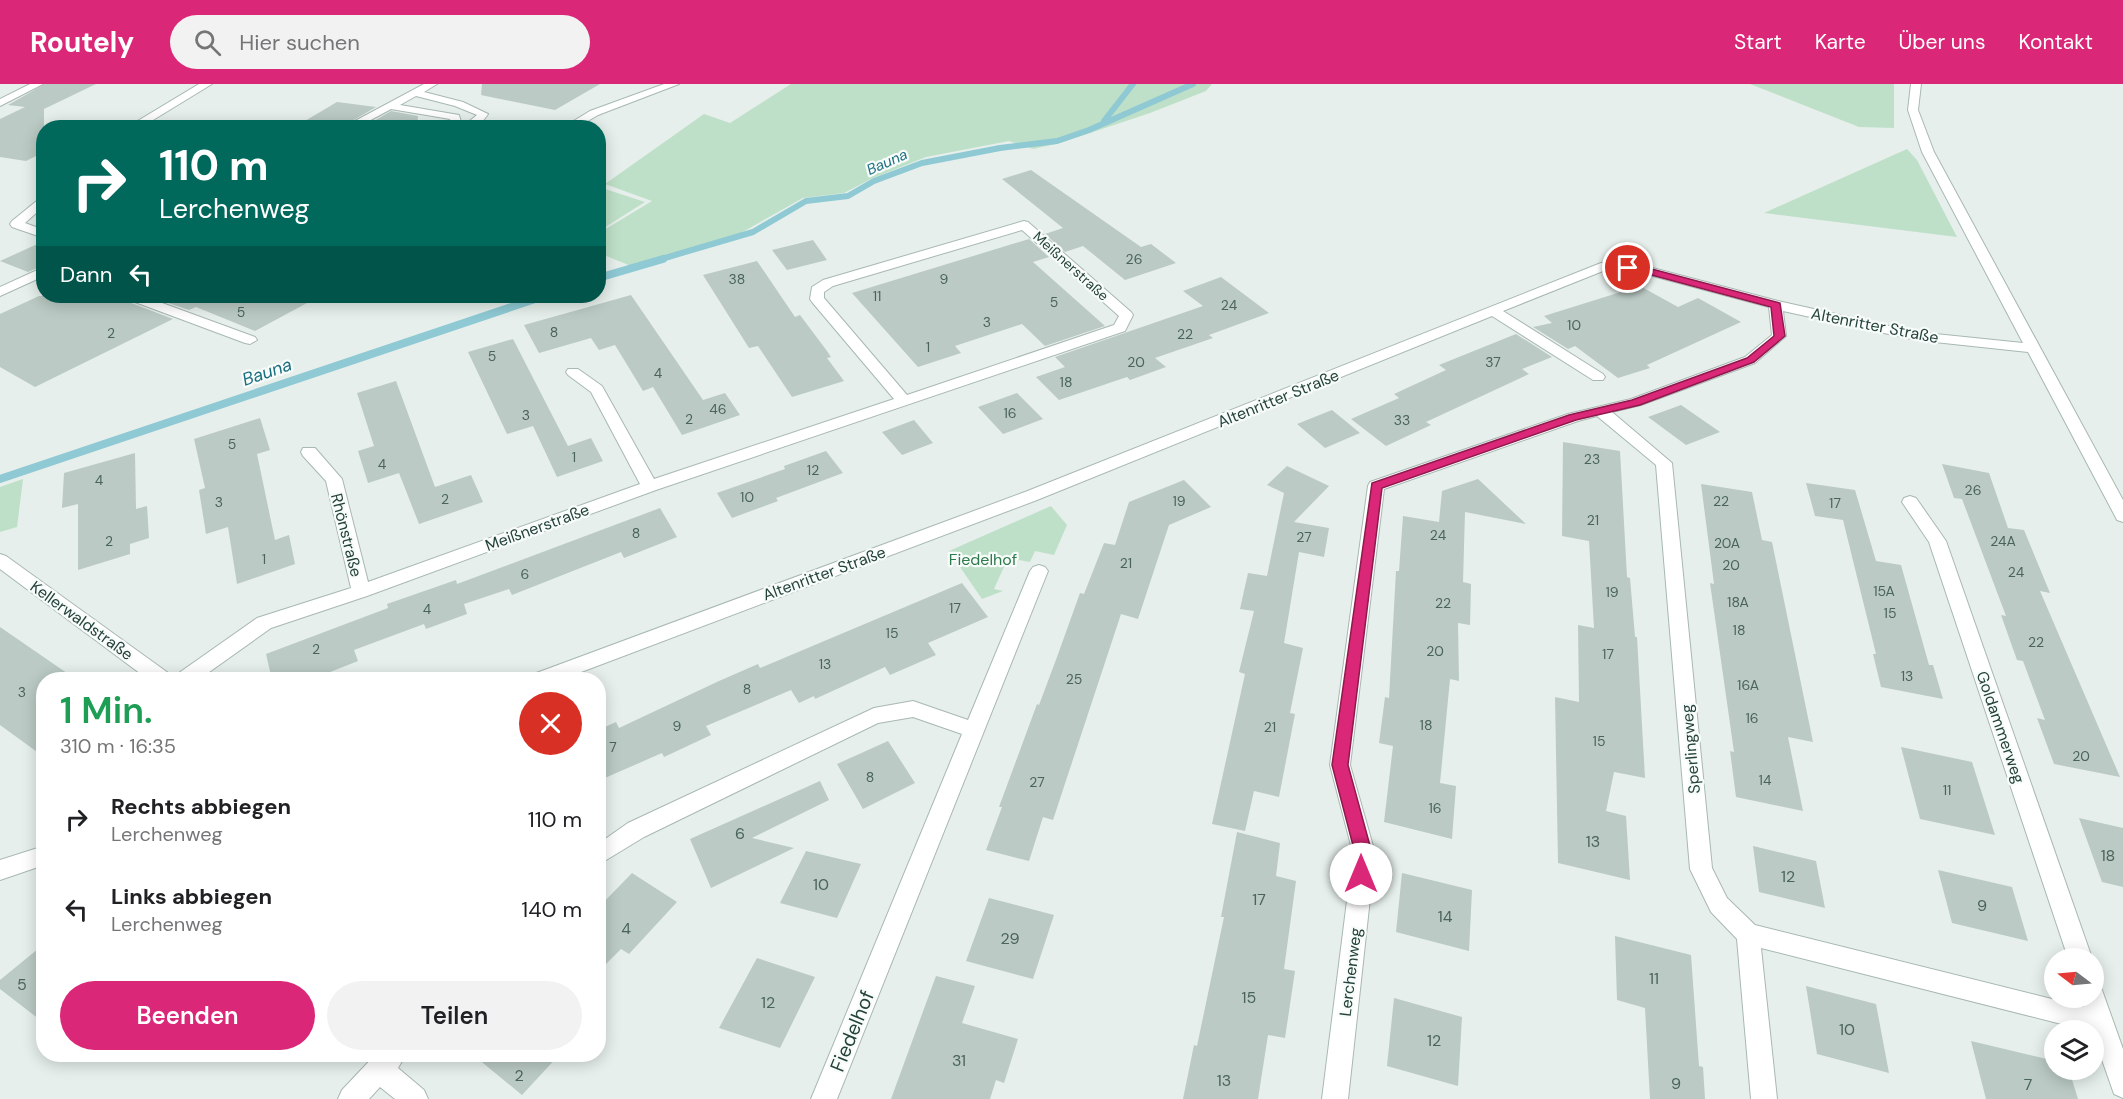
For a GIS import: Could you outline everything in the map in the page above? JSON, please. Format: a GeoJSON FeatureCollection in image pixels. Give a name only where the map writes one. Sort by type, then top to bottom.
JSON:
{"type":"FeatureCollection","features":[{"type":"Feature","properties":{"kind":"street"},"geometry":{"type":"LineString","coordinates":[[0,103],[38,84]]}},
{"type":"Feature","properties":{"kind":"street"},"geometry":{"type":"LineString","coordinates":[[145,120],[207,84]]}},
{"type":"Feature","properties":{"kind":"street"},"geometry":{"type":"LineString","coordinates":[[363,120],[432,84]]}},
{"type":"Feature","properties":{"kind":"street"},"geometry":{"type":"LineString","coordinates":[[581,120],[594,113],[674,84]]}},
{"type":"Feature","properties":{"kind":"street"},"geometry":{"type":"LineString","coordinates":[[1916,84],[1913,92],[1913,110],[1922,139],[2123,516]]}},
{"type":"Feature","properties":{"kind":"street"},"geometry":{"type":"LineString","coordinates":[[415,93],[459,104],[483,114],[479,120]]}},
{"type":"Feature","properties":{"kind":"street"},"geometry":{"type":"LineString","coordinates":[[390,106],[455,117],[457,120]]}},
{"type":"Feature","properties":{"kind":"street"},"geometry":{"type":"LineString","coordinates":[[36,206],[16,224],[36,231]]}},
{"type":"Feature","properties":{"kind":"street","name":"Meißnerstraße"},"geometry":{"type":"LineString","coordinates":[[194,672],[264,623],[361,591],[650,486],[904,401],[1120,328],[1126,315],[1024,225],[828,284],[817,290],[817,299],[904,401]]}},
{"type":"Feature","properties":{"kind":"street","name":"Altenritter Straße"},"geometry":{"type":"LineString","coordinates":[[559,672],[1031,496],[1601,267],[1645,270],[1776,305],[1916,336],[2034,348]]}},
{"type":"Feature","properties":{"kind":"street"},"geometry":{"type":"LineString","coordinates":[[0,292],[36,276]]}},
{"type":"Feature","properties":{"kind":"street"},"geometry":{"type":"LineString","coordinates":[[151,303],[250,340]]}},
{"type":"Feature","properties":{"kind":"street","name":"Lerchenweg"},"geometry":{"type":"LineString","coordinates":[[1335,1099],[1364,853],[1340,765],[1376,486],[1573,417],[1602,412],[1636,402],[1750,360],[1779,336],[1776,305]]}},
{"type":"Feature","properties":{"kind":"street"},"geometry":{"type":"LineString","coordinates":[[1492,310],[1598,377]]}},
{"type":"Feature","properties":{"kind":"street"},"geometry":{"type":"LineString","coordinates":[[573,372],[597,389],[650,486]]}},
{"type":"Feature","properties":{"kind":"street","name":"Sperlingweg"},"geometry":{"type":"LineString","coordinates":[[1602,412],[1664,463],[1701,869],[1719,905],[1748,934]]}},
{"type":"Feature","properties":{"kind":"street","name":"Rhönstraße"},"geometry":{"type":"LineString","coordinates":[[309,452],[333,478],[361,591]]}},
{"type":"Feature","properties":{"kind":"street","name":"Goldammerweg"},"geometry":{"type":"LineString","coordinates":[[1910,502],[1937,541],[2077,948]]}},
{"type":"Feature","properties":{"kind":"street","name":"Kellerwaldstraße"},"geometry":{"type":"LineString","coordinates":[[0,560],[153,672]]}},
{"type":"Feature","properties":{"kind":"street","name":"Fiedelhof"},"geometry":{"type":"LineString","coordinates":[[824,1099],[1039,572]]}},
{"type":"Feature","properties":{"kind":"street"},"geometry":{"type":"LineString","coordinates":[[606,851],[636,830],[873,716],[913,709],[974,730]]}},
{"type":"Feature","properties":{"kind":"street"},"geometry":{"type":"LineString","coordinates":[[0,870],[36,858]]}},
{"type":"Feature","properties":{"kind":"street"},"geometry":{"type":"LineString","coordinates":[[1764,1099],[1748,934],[2090,1020]]}},
{"type":"Feature","properties":{"kind":"street"},"geometry":{"type":"LineString","coordinates":[[2104,1029],[2123,1085]]}},
{"type":"Feature","properties":{"kind":"street"},"geometry":{"type":"LineString","coordinates":[[351,1099],[386,1062],[415,1099]]}},
{"type":"Feature","properties":{"kind":"green space"},"geometry":{"type":"Polygon","coordinates":[[[791,84],[1212,84],[1206,91],[1150,113],[1060,143],[1033,149],[1009,141],[926,157],[871,179],[844,193],[803,198],[739,234],[631,266],[606,256],[606,229],[652,201],[606,183],[704,114],[730,123],[791,84]]]}},
{"type":"Feature","properties":{"kind":"green space"},"geometry":{"type":"Polygon","coordinates":[[[1750,84],[1894,84],[1894,128],[1859,127],[1750,84]]]}},
{"type":"Feature","properties":{"kind":"green space"},"geometry":{"type":"Polygon","coordinates":[[[1907,149],[1917,160],[1957,237],[1764,213],[1907,149]]]}},
{"type":"Feature","properties":{"kind":"green space"},"geometry":{"type":"Polygon","coordinates":[[[606,189],[645,202],[606,227],[606,189]]]}},
{"type":"Feature","properties":{"kind":"green space"},"geometry":{"type":"Polygon","coordinates":[[[23,479],[17,527],[0,532],[0,487],[23,479]]]}},
{"type":"Feature","properties":{"kind":"green space","name":"Fiedelhof"},"geometry":{"type":"Polygon","coordinates":[[[1051,506],[1067,525],[1054,555],[1035,551],[1030,562],[1008,558],[994,589],[1003,591],[982,599],[949,551],[1051,506]]]}},
{"type":"Feature","properties":{"kind":"building"},"geometry":{"type":"Polygon","coordinates":[[[45,84],[96,84],[44,109],[44,120],[36,120],[36,156],[26,161],[0,157],[0,119],[25,107],[8,105],[45,84]]]}},
{"type":"Feature","properties":{"kind":"building"},"geometry":{"type":"Polygon","coordinates":[[[482,84],[600,84],[555,110],[481,95],[482,84]]]}},
{"type":"Feature","properties":{"kind":"building"},"geometry":{"type":"Polygon","coordinates":[[[337,102],[376,107],[354,120],[307,120],[337,102]]]}},
{"type":"Feature","properties":{"kind":"building"},"geometry":{"type":"Polygon","coordinates":[[[391,111],[418,116],[418,120],[376,120],[391,111]]]}},
{"type":"Feature","properties":{"kind":"building"},"geometry":{"type":"Polygon","coordinates":[[[1031,170],[1141,247],[1151,244],[1176,263],[1125,280],[1083,246],[1065,252],[1045,234],[1063,228],[1002,179],[1031,170]]]}},
{"type":"Feature","properties":{"kind":"building"},"geometry":{"type":"Polygon","coordinates":[[[1029,239],[1049,257],[1033,262],[1105,326],[1045,346],[1022,324],[955,346],[961,353],[918,367],[852,293],[1029,239]]]}},
{"type":"Feature","properties":{"kind":"building"},"geometry":{"type":"Polygon","coordinates":[[[813,240],[827,260],[787,270],[772,250],[813,240]]]}},
{"type":"Feature","properties":{"kind":"building"},"geometry":{"type":"Polygon","coordinates":[[[36,245],[36,268],[28,272],[0,261],[36,245]]]}},
{"type":"Feature","properties":{"kind":"building"},"geometry":{"type":"Polygon","coordinates":[[[757,261],[795,317],[800,315],[827,351],[831,357],[827,358],[844,381],[792,397],[758,346],[749,348],[703,275],[757,261]]]}},
{"type":"Feature","properties":{"kind":"building"},"geometry":{"type":"Polygon","coordinates":[[[1221,277],[1269,313],[1209,335],[1213,338],[1155,358],[1166,367],[1130,380],[1127,377],[1059,400],[1036,377],[1065,367],[1055,357],[1203,306],[1183,291],[1221,277]]]}},
{"type":"Feature","properties":{"kind":"building"},"geometry":{"type":"Polygon","coordinates":[[[1640,286],[1678,307],[1698,298],[1741,322],[1647,365],[1650,368],[1618,378],[1575,346],[1568,349],[1533,327],[1552,323],[1544,316],[1640,286]]]}},
{"type":"Feature","properties":{"kind":"building"},"geometry":{"type":"Polygon","coordinates":[[[631,295],[703,400],[725,393],[740,415],[682,435],[653,387],[643,391],[615,345],[599,350],[591,338],[539,353],[524,325],[631,295]]]}},
{"type":"Feature","properties":{"kind":"building"},"geometry":{"type":"Polygon","coordinates":[[[36,297],[36,303],[131,303],[173,319],[35,387],[0,367],[0,314],[36,297]]]}},
{"type":"Feature","properties":{"kind":"building"},"geometry":{"type":"Polygon","coordinates":[[[168,303],[307,303],[255,331],[196,307],[189,310],[168,303]]]}},
{"type":"Feature","properties":{"kind":"building"},"geometry":{"type":"Polygon","coordinates":[[[1516,334],[1552,357],[1522,369],[1529,374],[1426,422],[1431,425],[1386,446],[1351,419],[1399,398],[1394,394],[1446,370],[1439,365],[1516,334]]]}},
{"type":"Feature","properties":{"kind":"building"},"geometry":{"type":"Polygon","coordinates":[[[513,339],[568,446],[591,438],[603,461],[557,477],[533,426],[507,434],[468,352],[513,339]]]}},
{"type":"Feature","properties":{"kind":"building"},"geometry":{"type":"Polygon","coordinates":[[[396,381],[435,487],[471,475],[483,502],[419,524],[399,473],[368,483],[358,451],[374,446],[357,393],[396,381]]]}},
{"type":"Feature","properties":{"kind":"building"},"geometry":{"type":"Polygon","coordinates":[[[1017,393],[1043,419],[1003,434],[978,407],[1017,393]]]}},
{"type":"Feature","properties":{"kind":"building"},"geometry":{"type":"Polygon","coordinates":[[[1681,405],[1720,432],[1686,445],[1648,417],[1681,405]]]}},
{"type":"Feature","properties":{"kind":"building"},"geometry":{"type":"Polygon","coordinates":[[[1332,410],[1360,433],[1325,448],[1297,424],[1332,410]]]}},
{"type":"Feature","properties":{"kind":"building"},"geometry":{"type":"Polygon","coordinates":[[[260,418],[270,450],[257,454],[275,540],[289,535],[295,564],[237,584],[228,527],[206,534],[199,490],[205,488],[194,439],[260,418]]]}},
{"type":"Feature","properties":{"kind":"building"},"geometry":{"type":"Polygon","coordinates":[[[914,420],[933,443],[902,455],[882,432],[914,420]]]}},
{"type":"Feature","properties":{"kind":"building"},"geometry":{"type":"Polygon","coordinates":[[[1563,442],[1620,451],[1627,577],[1630,578],[1635,637],[1637,637],[1645,778],[1614,772],[1606,811],[1626,816],[1630,880],[1558,863],[1555,697],[1579,702],[1578,625],[1594,628],[1589,541],[1562,536],[1563,442]]]}},
{"type":"Feature","properties":{"kind":"building"},"geometry":{"type":"Polygon","coordinates":[[[826,451],[843,473],[776,498],[778,501],[732,518],[717,493],[785,469],[784,466],[826,451]]]}},
{"type":"Feature","properties":{"kind":"building"},"geometry":{"type":"Polygon","coordinates":[[[135,453],[136,509],[147,506],[149,538],[130,544],[130,554],[78,570],[78,504],[62,508],[64,473],[135,453]]]}},
{"type":"Feature","properties":{"kind":"building"},"geometry":{"type":"Polygon","coordinates":[[[1942,464],[1989,473],[2008,528],[2024,530],[2050,593],[2040,591],[2120,777],[2054,764],[2037,718],[2045,720],[2023,661],[2017,660],[2001,615],[2006,616],[1962,499],[1954,498],[1942,464]]]}},
{"type":"Feature","properties":{"kind":"building"},"geometry":{"type":"Polygon","coordinates":[[[1287,466],[1329,486],[1294,522],[1329,528],[1324,557],[1299,552],[1284,643],[1303,648],[1290,713],[1295,714],[1279,797],[1254,791],[1245,831],[1212,824],[1245,674],[1239,672],[1254,611],[1240,609],[1248,573],[1267,576],[1284,493],[1267,485],[1287,466]]]}},
{"type":"Feature","properties":{"kind":"building"},"geometry":{"type":"Polygon","coordinates":[[[1478,479],[1526,524],[1465,512],[1463,582],[1471,584],[1470,625],[1458,623],[1459,681],[1450,679],[1440,783],[1456,786],[1452,839],[1384,822],[1393,746],[1379,743],[1385,697],[1389,698],[1396,571],[1399,571],[1403,516],[1439,522],[1442,491],[1478,479]]]}},
{"type":"Feature","properties":{"kind":"building"},"geometry":{"type":"Polygon","coordinates":[[[1184,480],[1211,507],[1169,525],[1138,619],[1121,614],[1053,820],[1043,817],[1029,861],[986,850],[1002,807],[999,807],[1037,704],[1039,705],[1080,593],[1084,594],[1104,543],[1115,545],[1129,502],[1184,480]]]}},
{"type":"Feature","properties":{"kind":"building"},"geometry":{"type":"Polygon","coordinates":[[[1806,483],[1855,490],[1876,561],[1901,565],[1929,665],[1933,665],[1943,699],[1881,687],[1873,654],[1876,654],[1843,520],[1815,516],[1806,483]]]}},
{"type":"Feature","properties":{"kind":"building"},"geometry":{"type":"Polygon","coordinates":[[[1701,484],[1752,492],[1762,540],[1772,542],[1813,742],[1788,737],[1803,811],[1736,797],[1730,751],[1734,752],[1710,583],[1714,584],[1701,484]]]}},
{"type":"Feature","properties":{"kind":"building"},"geometry":{"type":"Polygon","coordinates":[[[660,508],[677,537],[624,558],[621,552],[512,595],[509,589],[464,604],[467,614],[426,629],[424,624],[354,650],[358,661],[330,672],[270,672],[266,654],[388,608],[387,604],[456,580],[457,584],[660,508]]]}},
{"type":"Feature","properties":{"kind":"building"},"geometry":{"type":"Polygon","coordinates":[[[962,583],[988,617],[928,643],[936,655],[890,675],[885,667],[815,699],[814,696],[799,703],[791,690],[706,726],[711,735],[664,757],[662,753],[606,778],[606,726],[616,722],[619,728],[758,664],[760,668],[962,583]]]}},
{"type":"Feature","properties":{"kind":"building"},"geometry":{"type":"Polygon","coordinates":[[[0,627],[65,672],[36,672],[36,751],[0,725],[0,627]]]}},
{"type":"Feature","properties":{"kind":"building"},"geometry":{"type":"Polygon","coordinates":[[[888,741],[915,783],[863,809],[837,764],[888,741]]]}},
{"type":"Feature","properties":{"kind":"building"},"geometry":{"type":"Polygon","coordinates":[[[1901,747],[1972,762],[1995,835],[1920,819],[1901,747]]]}},
{"type":"Feature","properties":{"kind":"building"},"geometry":{"type":"Polygon","coordinates":[[[820,781],[829,800],[752,838],[794,848],[711,888],[690,839],[820,781]]]}},
{"type":"Feature","properties":{"kind":"building"},"geometry":{"type":"Polygon","coordinates":[[[2079,818],[2123,828],[2123,887],[2102,882],[2079,818]]]}},
{"type":"Feature","properties":{"kind":"building"},"geometry":{"type":"Polygon","coordinates":[[[1237,832],[1280,843],[1276,876],[1296,881],[1284,969],[1295,971],[1285,1038],[1268,1035],[1258,1099],[1183,1099],[1194,1045],[1197,1046],[1224,917],[1221,917],[1237,832]]]}},
{"type":"Feature","properties":{"kind":"building"},"geometry":{"type":"Polygon","coordinates":[[[1753,846],[1816,861],[1825,908],[1759,892],[1753,846]]]}},
{"type":"Feature","properties":{"kind":"building"},"geometry":{"type":"Polygon","coordinates":[[[806,851],[861,864],[837,918],[780,903],[806,851]]]}},
{"type":"Feature","properties":{"kind":"building"},"geometry":{"type":"Polygon","coordinates":[[[1938,870],[2012,887],[2028,941],[1952,923],[1938,870]]]}},
{"type":"Feature","properties":{"kind":"building"},"geometry":{"type":"Polygon","coordinates":[[[632,873],[677,902],[629,954],[621,949],[606,964],[606,900],[632,873]]]}},
{"type":"Feature","properties":{"kind":"building"},"geometry":{"type":"Polygon","coordinates":[[[1402,873],[1472,890],[1469,951],[1396,932],[1402,873]]]}},
{"type":"Feature","properties":{"kind":"building"},"geometry":{"type":"Polygon","coordinates":[[[989,898],[1054,915],[1033,979],[966,961],[989,898]]]}},
{"type":"Feature","properties":{"kind":"building"},"geometry":{"type":"Polygon","coordinates":[[[1615,936],[1691,955],[1699,1066],[1703,1067],[1705,1099],[1650,1099],[1645,1008],[1617,1000],[1615,936]]]}},
{"type":"Feature","properties":{"kind":"building"},"geometry":{"type":"Polygon","coordinates":[[[36,951],[36,1017],[0,989],[0,980],[36,951]]]}},
{"type":"Feature","properties":{"kind":"building"},"geometry":{"type":"Polygon","coordinates":[[[757,958],[815,977],[780,1048],[719,1028],[757,958]]]}},
{"type":"Feature","properties":{"kind":"building"},"geometry":{"type":"Polygon","coordinates":[[[936,976],[975,986],[962,1023],[1018,1039],[1004,1083],[996,1080],[990,1099],[891,1099],[936,976]]]}},
{"type":"Feature","properties":{"kind":"building"},"geometry":{"type":"Polygon","coordinates":[[[1806,986],[1876,1004],[1889,1073],[1817,1054],[1806,986]]]}},
{"type":"Feature","properties":{"kind":"building"},"geometry":{"type":"Polygon","coordinates":[[[1394,998],[1462,1017],[1458,1086],[1387,1066],[1394,998]]]}},
{"type":"Feature","properties":{"kind":"building"},"geometry":{"type":"Polygon","coordinates":[[[1971,1041],[2044,1058],[2044,1080],[2072,1080],[2078,1099],[1986,1099],[1971,1041]]]}},
{"type":"Feature","properties":{"kind":"building"},"geometry":{"type":"Polygon","coordinates":[[[482,1062],[553,1062],[522,1095],[482,1062]]]}},
{"type":"Feature","properties":{"kind":"waterway"},"geometry":{"type":"LineString","coordinates":[[1104,121],[1133,84]]}},
{"type":"Feature","properties":{"kind":"waterway","name":"Bauna"},"geometry":{"type":"LineString","coordinates":[[658,260],[753,232],[806,201],[848,196],[874,181],[922,163],[1000,148],[1057,141],[1089,130],[1193,84]]}},
{"type":"Feature","properties":{"kind":"waterway","name":"Bauna"},"geometry":{"type":"LineString","coordinates":[[606,276],[663,259]]}},
{"type":"Feature","properties":{"kind":"waterway","name":"Bauna"},"geometry":{"type":"LineString","coordinates":[[0,479],[523,303]]}},
{"type":"Feature","properties":{"kind":"route"},"geometry":{"type":"LineString","coordinates":[[1361,874],[1364,853],[1340,765],[1376,486],[1573,417],[1602,412],[1636,402],[1750,360],[1779,336],[1776,305],[1645,270],[1628,268]]}}]}
